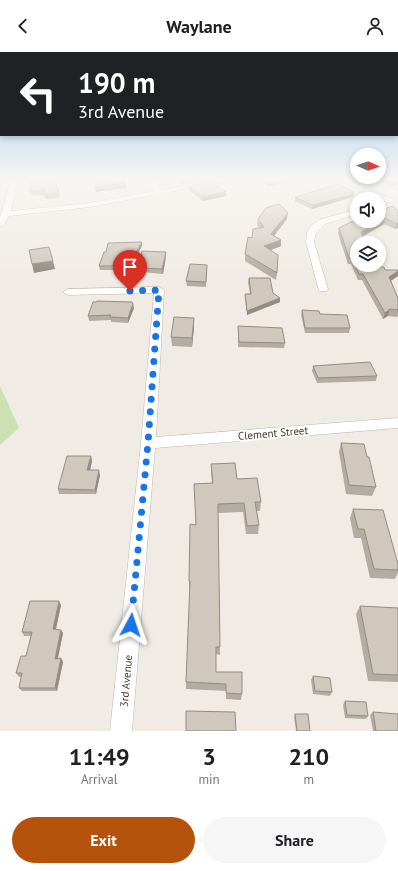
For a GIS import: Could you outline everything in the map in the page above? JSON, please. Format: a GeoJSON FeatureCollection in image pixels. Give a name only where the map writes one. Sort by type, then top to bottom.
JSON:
{"type":"FeatureCollection","features":[{"type":"Feature","properties":{"kind":"street"},"geometry":{"type":"LineString","coordinates":[[0,224],[6,214],[28,212]]}},
{"type":"Feature","properties":{"kind":"street"},"geometry":{"type":"LineString","coordinates":[[323,289],[310,242],[310,235],[317,225],[322,222],[350,213]]}},
{"type":"Feature","properties":{"kind":"street","name":"3rd Avenue"},"geometry":{"type":"LineString","coordinates":[[68,292],[159,290],[148,443],[121,731]]}},
{"type":"Feature","properties":{"kind":"street","name":"Clement Street"},"geometry":{"type":"LineString","coordinates":[[148,443],[398,423]]}},
{"type":"Feature","properties":{"kind":"green space"},"geometry":{"type":"Polygon","coordinates":[[[0,386],[19,428],[0,445],[0,386]]]}},
{"type":"Feature","properties":{"kind":"building"},"geometry":{"type":"Polygon","coordinates":[[[263,212],[287,212],[288,213],[271,234],[281,240],[264,246],[278,255],[277,273],[245,254],[248,237],[252,238],[253,229],[264,227],[258,219],[263,212]]]}},
{"type":"Feature","properties":{"kind":"building"},"geometry":{"type":"Polygon","coordinates":[[[386,212],[398,212],[397,224],[386,218],[386,212]]]}},
{"type":"Feature","properties":{"kind":"building"},"geometry":{"type":"Polygon","coordinates":[[[349,223],[350,228],[368,228],[361,232],[363,236],[350,236],[350,258],[339,228],[349,223]]]}},
{"type":"Feature","properties":{"kind":"building"},"geometry":{"type":"Polygon","coordinates":[[[142,242],[131,261],[114,261],[113,266],[99,266],[104,252],[106,252],[108,243],[142,242]]]}},
{"type":"Feature","properties":{"kind":"building"},"geometry":{"type":"Polygon","coordinates":[[[49,247],[53,261],[32,264],[29,250],[49,247]]]}},
{"type":"Feature","properties":{"kind":"building"},"geometry":{"type":"Polygon","coordinates":[[[142,251],[166,252],[162,269],[142,268],[143,263],[139,263],[142,251]]]}},
{"type":"Feature","properties":{"kind":"building"},"geometry":{"type":"Polygon","coordinates":[[[190,264],[207,265],[206,282],[186,281],[190,264]]]}},
{"type":"Feature","properties":{"kind":"building"},"geometry":{"type":"Polygon","coordinates":[[[386,270],[398,270],[389,277],[398,298],[398,310],[390,309],[385,313],[363,274],[359,274],[358,272],[386,272],[386,270]]]}},
{"type":"Feature","properties":{"kind":"building"},"geometry":{"type":"Polygon","coordinates":[[[249,278],[270,278],[273,293],[280,298],[247,311],[245,294],[251,294],[249,278]]]}},
{"type":"Feature","properties":{"kind":"building"},"geometry":{"type":"Polygon","coordinates":[[[93,302],[132,302],[133,304],[128,318],[110,317],[111,315],[88,316],[93,302]]]}},
{"type":"Feature","properties":{"kind":"building"},"geometry":{"type":"Polygon","coordinates":[[[302,310],[319,311],[320,314],[347,315],[350,328],[305,328],[302,310]]]}},
{"type":"Feature","properties":{"kind":"building"},"geometry":{"type":"Polygon","coordinates":[[[174,317],[194,318],[192,338],[171,337],[174,317]]]}},
{"type":"Feature","properties":{"kind":"building"},"geometry":{"type":"Polygon","coordinates":[[[238,326],[282,328],[285,343],[239,342],[238,326]]]}},
{"type":"Feature","properties":{"kind":"building"},"geometry":{"type":"Polygon","coordinates":[[[370,362],[377,376],[318,378],[313,366],[370,362]]]}},
{"type":"Feature","properties":{"kind":"building"},"geometry":{"type":"Polygon","coordinates":[[[341,443],[364,444],[367,457],[369,457],[376,487],[349,485],[341,443]]]}},
{"type":"Feature","properties":{"kind":"building"},"geometry":{"type":"Polygon","coordinates":[[[67,456],[91,456],[87,470],[99,470],[95,490],[58,489],[67,456]]]}},
{"type":"Feature","properties":{"kind":"building"},"geometry":{"type":"Polygon","coordinates":[[[235,463],[237,479],[257,478],[261,502],[255,502],[259,525],[247,526],[244,503],[218,504],[220,647],[216,647],[216,672],[242,672],[242,694],[226,693],[226,684],[186,682],[190,581],[190,524],[196,525],[194,484],[213,483],[211,464],[235,463]]]}},
{"type":"Feature","properties":{"kind":"building"},"geometry":{"type":"Polygon","coordinates":[[[353,509],[383,510],[398,564],[398,570],[374,569],[364,529],[358,529],[353,509]]]}},
{"type":"Feature","properties":{"kind":"building"},"geometry":{"type":"Polygon","coordinates":[[[30,601],[59,601],[53,629],[61,630],[55,659],[61,658],[55,688],[19,688],[22,673],[16,673],[21,656],[26,656],[32,632],[22,632],[30,601]]]}},
{"type":"Feature","properties":{"kind":"building"},"geometry":{"type":"Polygon","coordinates":[[[360,606],[398,608],[398,675],[373,674],[360,606]]]}},
{"type":"Feature","properties":{"kind":"building"},"geometry":{"type":"Polygon","coordinates":[[[313,676],[330,678],[332,692],[315,691],[313,676]]]}},
{"type":"Feature","properties":{"kind":"building"},"geometry":{"type":"Polygon","coordinates":[[[345,701],[366,702],[368,716],[347,715],[345,701]]]}},
{"type":"Feature","properties":{"kind":"building"},"geometry":{"type":"Polygon","coordinates":[[[186,711],[235,712],[236,731],[186,731],[186,711]]]}},
{"type":"Feature","properties":{"kind":"building"},"geometry":{"type":"Polygon","coordinates":[[[373,712],[398,714],[398,731],[376,731],[373,712]]]}},
{"type":"Feature","properties":{"kind":"building"},"geometry":{"type":"Polygon","coordinates":[[[295,714],[308,714],[310,731],[297,731],[295,714]]]}},
{"type":"Feature","properties":{"kind":"route"},"geometry":{"type":"LineString","coordinates":[[130,291],[159,290],[148,443],[131,625]]}}]}
